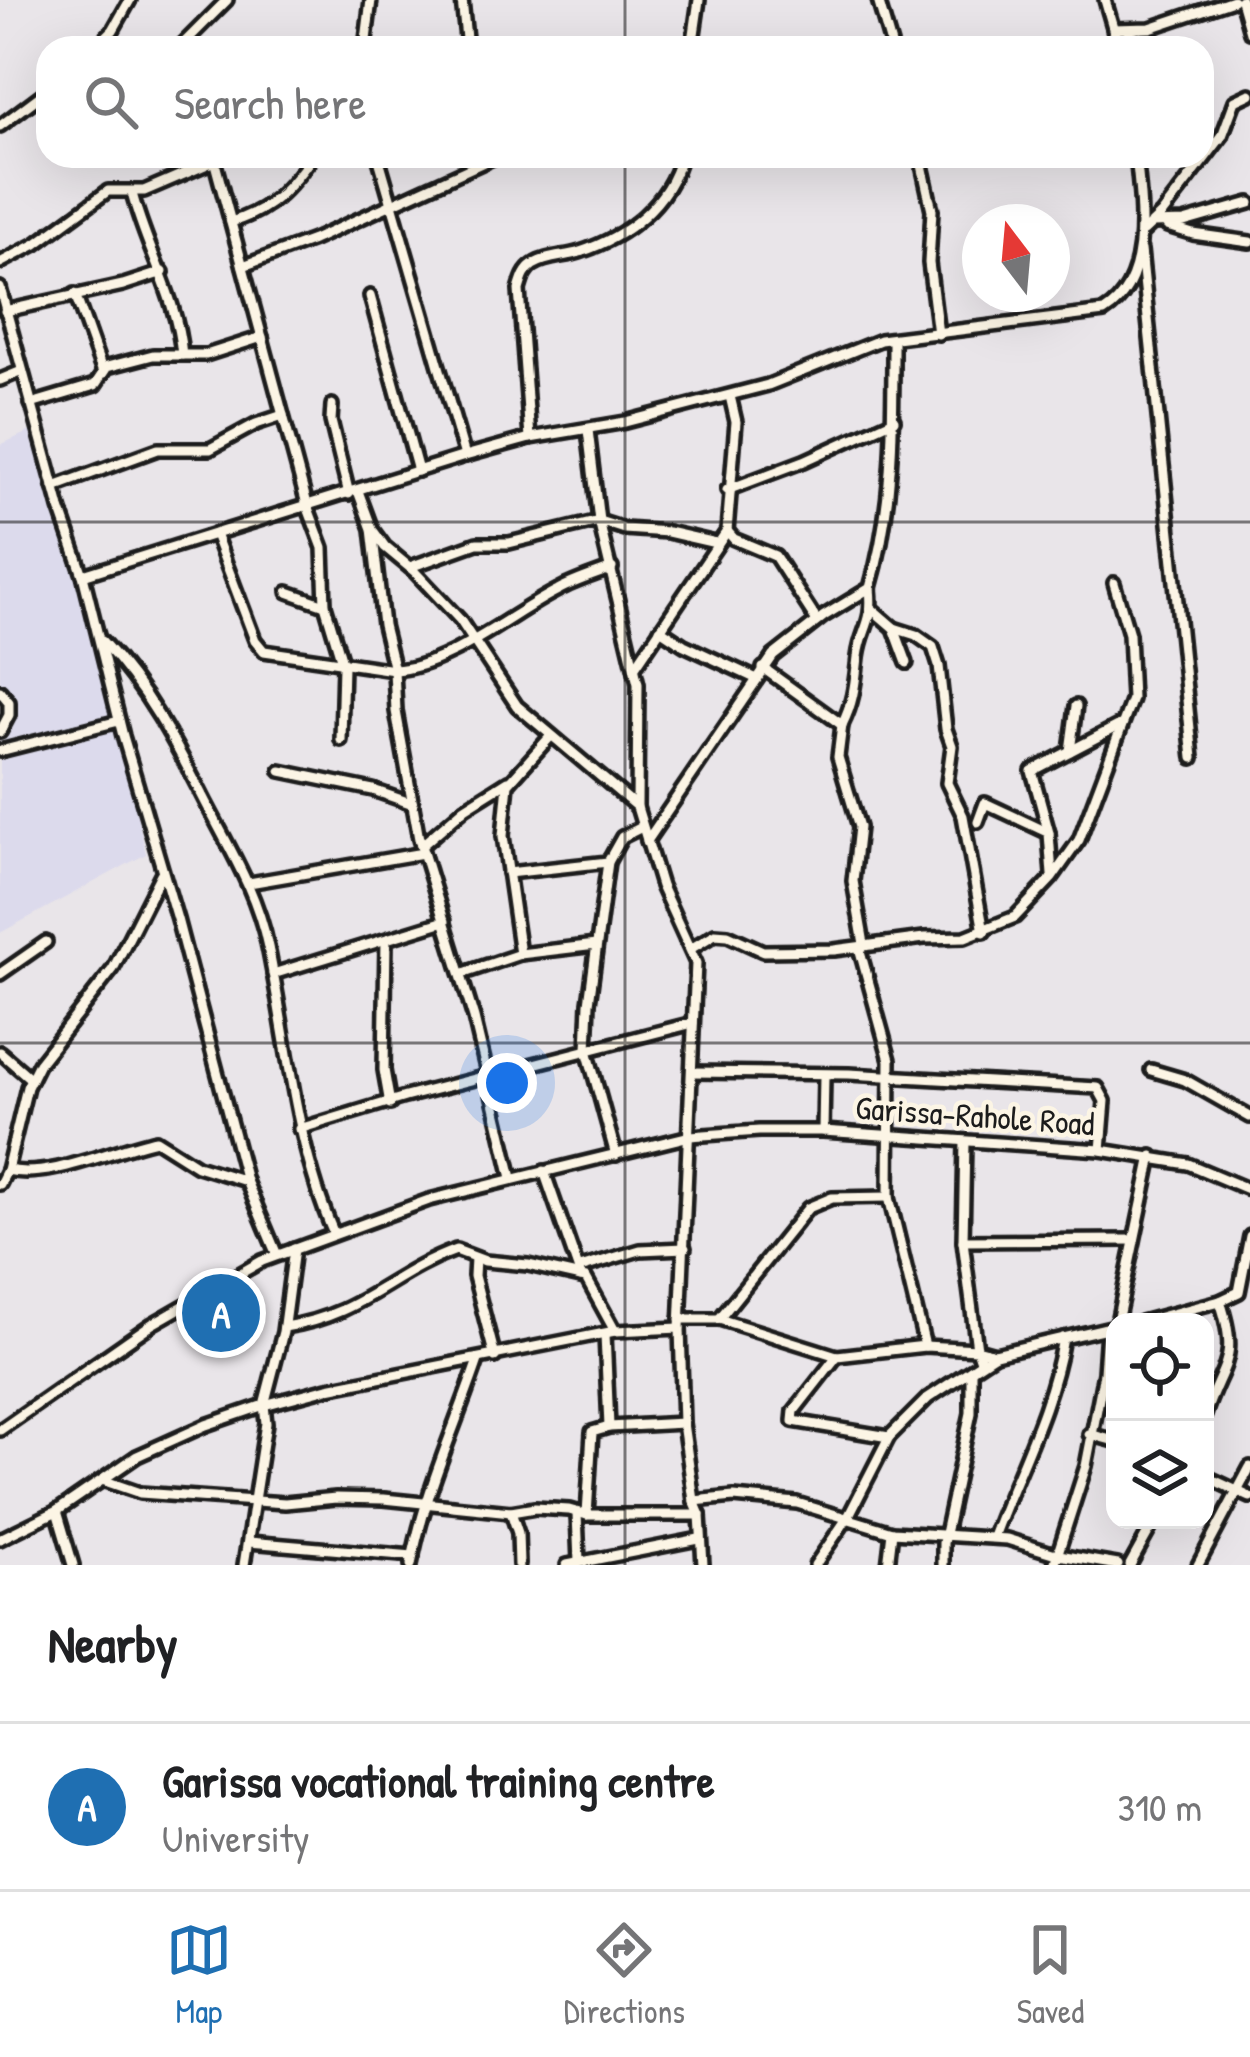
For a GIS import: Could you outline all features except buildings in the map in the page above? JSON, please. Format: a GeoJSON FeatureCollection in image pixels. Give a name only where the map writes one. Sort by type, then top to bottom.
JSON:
{"type":"FeatureCollection","features":[{"type":"Feature","properties":{"kind":"street"},"geometry":{"type":"LineString","coordinates":[[107,36],[130,0]]}},
{"type":"Feature","properties":{"kind":"street"},"geometry":{"type":"LineString","coordinates":[[191,36],[227,0]]}},
{"type":"Feature","properties":{"kind":"street"},"geometry":{"type":"LineString","coordinates":[[366,36],[370,0]]}},
{"type":"Feature","properties":{"kind":"street"},"geometry":{"type":"LineString","coordinates":[[462,0],[465,36]]}},
{"type":"Feature","properties":{"kind":"street"},"geometry":{"type":"LineString","coordinates":[[694,36],[699,0]]}},
{"type":"Feature","properties":{"kind":"street"},"geometry":{"type":"LineString","coordinates":[[878,0],[888,36]]}},
{"type":"Feature","properties":{"kind":"street"},"geometry":{"type":"LineString","coordinates":[[1106,0],[1116,36]]}},
{"type":"Feature","properties":{"kind":"street"},"geometry":{"type":"LineString","coordinates":[[1114,29],[1150,28],[1237,0],[1250,29]]}},
{"type":"Feature","properties":{"kind":"street"},"geometry":{"type":"LineString","coordinates":[[1214,146],[1234,101],[1250,94]]}},
{"type":"Feature","properties":{"kind":"street"},"geometry":{"type":"LineString","coordinates":[[0,126],[36,99]]}},
{"type":"Feature","properties":{"kind":"street"},"geometry":{"type":"LineString","coordinates":[[0,263],[35,244],[108,191],[132,193],[190,168]]}},
{"type":"Feature","properties":{"kind":"street"},"geometry":{"type":"LineString","coordinates":[[216,168],[323,548],[325,605],[343,665],[341,740]]}},
{"type":"Feature","properties":{"kind":"street"},"geometry":{"type":"LineString","coordinates":[[231,222],[262,212],[304,168]]}},
{"type":"Feature","properties":{"kind":"street"},"geometry":{"type":"LineString","coordinates":[[382,168],[465,456]]}},
{"type":"Feature","properties":{"kind":"street"},"geometry":{"type":"LineString","coordinates":[[243,266],[313,240],[470,168]]}},
{"type":"Feature","properties":{"kind":"street"},"geometry":{"type":"LineString","coordinates":[[530,438],[519,290],[523,277],[540,261],[577,253],[631,228],[674,182],[678,168]]}},
{"type":"Feature","properties":{"kind":"street"},"geometry":{"type":"LineString","coordinates":[[923,168],[932,210],[929,263],[938,334]]}},
{"type":"Feature","properties":{"kind":"street"},"geometry":{"type":"LineString","coordinates":[[1139,168],[1153,226]]}},
{"type":"Feature","properties":{"kind":"street"},"geometry":{"type":"LineString","coordinates":[[83,575],[530,438],[588,430],[768,386],[857,348],[892,339],[1104,312],[1115,304],[1153,226],[1197,168]]}},
{"type":"Feature","properties":{"kind":"street"},"geometry":{"type":"LineString","coordinates":[[132,193],[143,231],[163,272],[182,356]]}},
{"type":"Feature","properties":{"kind":"street"},"geometry":{"type":"LineString","coordinates":[[1153,226],[1250,202]]}},
{"type":"Feature","properties":{"kind":"street"},"geometry":{"type":"LineString","coordinates":[[1153,226],[1250,242]]}},
{"type":"Feature","properties":{"kind":"street"},"geometry":{"type":"LineString","coordinates":[[1141,245],[1193,758]]}},
{"type":"Feature","properties":{"kind":"street"},"geometry":{"type":"LineString","coordinates":[[3,311],[163,272]]}},
{"type":"Feature","properties":{"kind":"street"},"geometry":{"type":"LineString","coordinates":[[0,288],[83,575],[246,1181],[277,1255]]}},
{"type":"Feature","properties":{"kind":"street"},"geometry":{"type":"LineString","coordinates":[[31,404],[95,385],[102,370],[75,294]]}},
{"type":"Feature","properties":{"kind":"street"},"geometry":{"type":"LineString","coordinates":[[370,296],[418,472]]}},
{"type":"Feature","properties":{"kind":"street"},"geometry":{"type":"LineString","coordinates":[[102,370],[153,355],[206,355],[262,337]]}},
{"type":"Feature","properties":{"kind":"street"},"geometry":{"type":"LineString","coordinates":[[892,339],[894,420],[887,511],[870,588],[872,609],[838,757],[859,827],[853,881],[864,944],[860,951],[884,1029],[889,1197],[925,1346]]}},
{"type":"Feature","properties":{"kind":"street"},"geometry":{"type":"LineString","coordinates":[[0,380],[22,370]]}},
{"type":"Feature","properties":{"kind":"street"},"geometry":{"type":"LineString","coordinates":[[635,667],[727,531],[736,422],[730,396]]}},
{"type":"Feature","properties":{"kind":"street"},"geometry":{"type":"LineString","coordinates":[[332,405],[331,421],[354,493],[385,548],[410,567],[476,640],[517,706],[638,807]]}},
{"type":"Feature","properties":{"kind":"street"},"geometry":{"type":"LineString","coordinates":[[54,487],[158,449],[210,449],[283,415]]}},
{"type":"Feature","properties":{"kind":"street"},"geometry":{"type":"LineString","coordinates":[[728,490],[894,420]]}},
{"type":"Feature","properties":{"kind":"street"},"geometry":{"type":"LineString","coordinates":[[588,430],[599,521],[635,667],[642,827],[670,910],[696,962],[680,1323],[682,1423],[700,1515],[703,1565]]}},
{"type":"Feature","properties":{"kind":"street"},"geometry":{"type":"LineString","coordinates":[[410,567],[477,543],[509,543],[599,521],[716,543]]}},
{"type":"Feature","properties":{"kind":"street"},"geometry":{"type":"LineString","coordinates":[[372,529],[412,804],[512,1178]]}},
{"type":"Feature","properties":{"kind":"street"},"geometry":{"type":"LineString","coordinates":[[727,531],[734,539],[775,556],[817,621]]}},
{"type":"Feature","properties":{"kind":"street"},"geometry":{"type":"LineString","coordinates":[[215,534],[255,640],[264,651],[394,670],[476,640],[557,590],[612,568]]}},
{"type":"Feature","properties":{"kind":"street"},"geometry":{"type":"LineString","coordinates":[[692,948],[716,934],[728,934],[763,952],[834,950],[965,937],[1015,916],[1052,878],[1079,840],[1132,699],[1130,634],[1114,583]]}},
{"type":"Feature","properties":{"kind":"street"},"geometry":{"type":"LineString","coordinates":[[647,841],[773,656],[870,588]]}},
{"type":"Feature","properties":{"kind":"street"},"geometry":{"type":"LineString","coordinates":[[288,592],[325,605]]}},
{"type":"Feature","properties":{"kind":"street"},"geometry":{"type":"LineString","coordinates":[[872,609],[894,628],[916,634],[933,647],[952,746],[947,783],[963,816],[984,932]]}},
{"type":"Feature","properties":{"kind":"street"},"geometry":{"type":"LineString","coordinates":[[894,628],[907,663]]}},
{"type":"Feature","properties":{"kind":"street"},"geometry":{"type":"LineString","coordinates":[[660,629],[684,645],[760,674],[842,724]]}},
{"type":"Feature","properties":{"kind":"street"},"geometry":{"type":"LineString","coordinates":[[98,637],[162,717],[249,883],[273,974],[299,1129],[316,1192],[334,1234]]}},
{"type":"Feature","properties":{"kind":"street"},"geometry":{"type":"LineString","coordinates":[[0,691],[9,702],[9,715],[0,731]]}},
{"type":"Feature","properties":{"kind":"street"},"geometry":{"type":"LineString","coordinates":[[1070,752],[1076,706]]}},
{"type":"Feature","properties":{"kind":"street"},"geometry":{"type":"LineString","coordinates":[[0,751],[119,721]]}},
{"type":"Feature","properties":{"kind":"street"},"geometry":{"type":"LineString","coordinates":[[1052,878],[1049,833],[1032,771],[1120,725]]}},
{"type":"Feature","properties":{"kind":"street"},"geometry":{"type":"LineString","coordinates":[[249,883],[422,849],[465,808],[508,780],[550,737]]}},
{"type":"Feature","properties":{"kind":"street"},"geometry":{"type":"LineString","coordinates":[[281,771],[373,790],[412,804]]}},
{"type":"Feature","properties":{"kind":"street"},"geometry":{"type":"LineString","coordinates":[[508,780],[503,836],[520,954]]}},
{"type":"Feature","properties":{"kind":"street"},"geometry":{"type":"LineString","coordinates":[[978,822],[985,803],[1049,833]]}},
{"type":"Feature","properties":{"kind":"street"},"geometry":{"type":"LineString","coordinates":[[616,1154],[587,1050],[608,862],[622,837],[642,827]]}},
{"type":"Feature","properties":{"kind":"street"},"geometry":{"type":"LineString","coordinates":[[508,873],[608,862]]}},
{"type":"Feature","properties":{"kind":"street"},"geometry":{"type":"LineString","coordinates":[[0,1184],[31,1079],[113,969],[162,873]]}},
{"type":"Feature","properties":{"kind":"street"},"geometry":{"type":"LineString","coordinates":[[273,974],[445,921]]}},
{"type":"Feature","properties":{"kind":"street"},"geometry":{"type":"LineString","coordinates":[[386,940],[385,1070],[390,1104]]}},
{"type":"Feature","properties":{"kind":"street"},"geometry":{"type":"LineString","coordinates":[[0,974],[46,942]]}},
{"type":"Feature","properties":{"kind":"street"},"geometry":{"type":"LineString","coordinates":[[461,974],[520,954],[596,945]]}},
{"type":"Feature","properties":{"kind":"street"},"geometry":{"type":"LineString","coordinates":[[299,1129],[693,1023]]}},
{"type":"Feature","properties":{"kind":"street"},"geometry":{"type":"LineString","coordinates":[[0,1052],[31,1079]]}},
{"type":"Feature","properties":{"kind":"street"},"geometry":{"type":"LineString","coordinates":[[1151,1070],[1185,1080],[1250,1118]]}},
{"type":"Feature","properties":{"kind":"street"},"geometry":{"type":"LineString","coordinates":[[692,1072],[1098,1088],[1105,1101],[1101,1150]]}},
{"type":"Feature","properties":{"kind":"street"},"geometry":{"type":"LineString","coordinates":[[823,1131],[824,1076]]}},
{"type":"Feature","properties":{"kind":"street","name":"Garissa-Rahole Road"},"geometry":{"type":"LineString","coordinates":[[0,1430],[208,1288],[277,1255],[395,1210],[690,1136],[823,1131],[1101,1150],[1188,1164],[1250,1190]]}},
{"type":"Feature","properties":{"kind":"street"},"geometry":{"type":"LineString","coordinates":[[7,1170],[17,1173],[59,1166],[156,1141],[197,1166],[246,1181]]}},
{"type":"Feature","properties":{"kind":"street"},"geometry":{"type":"LineString","coordinates":[[965,1142],[963,1241],[981,1361]]}},
{"type":"Feature","properties":{"kind":"street"},"geometry":{"type":"LineString","coordinates":[[1116,1313],[1152,1156]]}},
{"type":"Feature","properties":{"kind":"street"},"geometry":{"type":"LineString","coordinates":[[544,1171],[580,1273],[610,1333],[609,1427]]}},
{"type":"Feature","properties":{"kind":"street"},"geometry":{"type":"LineString","coordinates":[[719,1319],[808,1208],[832,1198],[889,1197]]}},
{"type":"Feature","properties":{"kind":"street"},"geometry":{"type":"LineString","coordinates":[[1175,1313],[1239,1292],[1250,1236]]}},
{"type":"Feature","properties":{"kind":"street"},"geometry":{"type":"LineString","coordinates":[[963,1241],[1134,1240]]}},
{"type":"Feature","properties":{"kind":"street"},"geometry":{"type":"LineString","coordinates":[[284,1327],[352,1309],[450,1252],[461,1250],[475,1258],[580,1273],[640,1250],[685,1248]]}},
{"type":"Feature","properties":{"kind":"street"},"geometry":{"type":"LineString","coordinates":[[244,1565],[266,1423],[264,1405],[284,1327],[294,1249]]}},
{"type":"Feature","properties":{"kind":"street"},"geometry":{"type":"LineString","coordinates":[[475,1258],[474,1276],[495,1357]]}},
{"type":"Feature","properties":{"kind":"street"},"geometry":{"type":"LineString","coordinates":[[1214,1389],[1229,1365],[1228,1327],[1220,1301]]}},
{"type":"Feature","properties":{"kind":"street"},"geometry":{"type":"LineString","coordinates":[[0,1539],[57,1511],[137,1456],[264,1405],[328,1388],[610,1333],[719,1319],[837,1356],[925,1346],[994,1354]]}},
{"type":"Feature","properties":{"kind":"street"},"geometry":{"type":"LineString","coordinates":[[815,1565],[848,1516],[889,1437],[928,1398],[994,1354],[1106,1328]]}},
{"type":"Feature","properties":{"kind":"street"},"geometry":{"type":"LineString","coordinates":[[993,1538],[1040,1425],[1057,1375],[1063,1338]]}},
{"type":"Feature","properties":{"kind":"street"},"geometry":{"type":"LineString","coordinates":[[837,1356],[794,1411],[793,1421],[889,1437]]}},
{"type":"Feature","properties":{"kind":"street"},"geometry":{"type":"LineString","coordinates":[[249,1542],[412,1560],[422,1532],[425,1502],[478,1360]]}},
{"type":"Feature","properties":{"kind":"street"},"geometry":{"type":"LineString","coordinates":[[1057,1560],[1086,1466],[1106,1363]]}},
{"type":"Feature","properties":{"kind":"street"},"geometry":{"type":"LineString","coordinates":[[943,1565],[971,1413],[971,1370]]}},
{"type":"Feature","properties":{"kind":"street"},"geometry":{"type":"LineString","coordinates":[[682,1423],[592,1432],[576,1564],[699,1539]]}},
{"type":"Feature","properties":{"kind":"street"},"geometry":{"type":"LineString","coordinates":[[1089,1434],[1106,1439]]}},
{"type":"Feature","properties":{"kind":"street"},"geometry":{"type":"LineString","coordinates":[[1198,1565],[1250,1467]]}},
{"type":"Feature","properties":{"kind":"street"},"geometry":{"type":"LineString","coordinates":[[1214,1480],[1250,1497]]}},
{"type":"Feature","properties":{"kind":"street"},"geometry":{"type":"LineString","coordinates":[[104,1481],[140,1493],[285,1503],[336,1498],[511,1512],[535,1508],[582,1515],[700,1515]]}},
{"type":"Feature","properties":{"kind":"street"},"geometry":{"type":"LineString","coordinates":[[694,1501],[734,1497],[797,1503],[892,1532],[993,1538],[1057,1560],[1118,1565]]}},
{"type":"Feature","properties":{"kind":"street"},"geometry":{"type":"LineString","coordinates":[[57,1511],[73,1565]]}},
{"type":"Feature","properties":{"kind":"street"},"geometry":{"type":"LineString","coordinates":[[511,1512],[518,1533],[519,1565]]}},
{"type":"Feature","properties":{"kind":"street"},"geometry":{"type":"LineString","coordinates":[[1130,1565],[1151,1529]]}},
{"type":"Feature","properties":{"kind":"street"},"geometry":{"type":"LineString","coordinates":[[888,1565],[892,1532]]}},
{"type":"Feature","properties":{"kind":"shaded area"},"geometry":{"type":"Polygon","coordinates":[[[39,427],[146,854],[0,933],[0,445],[39,427]]]}},
{"type":"Feature","properties":{"kind":"place","name":"Garissa vocational training centre"},"geometry":{"type":"Point","coordinates":[221,1313]}}]}
